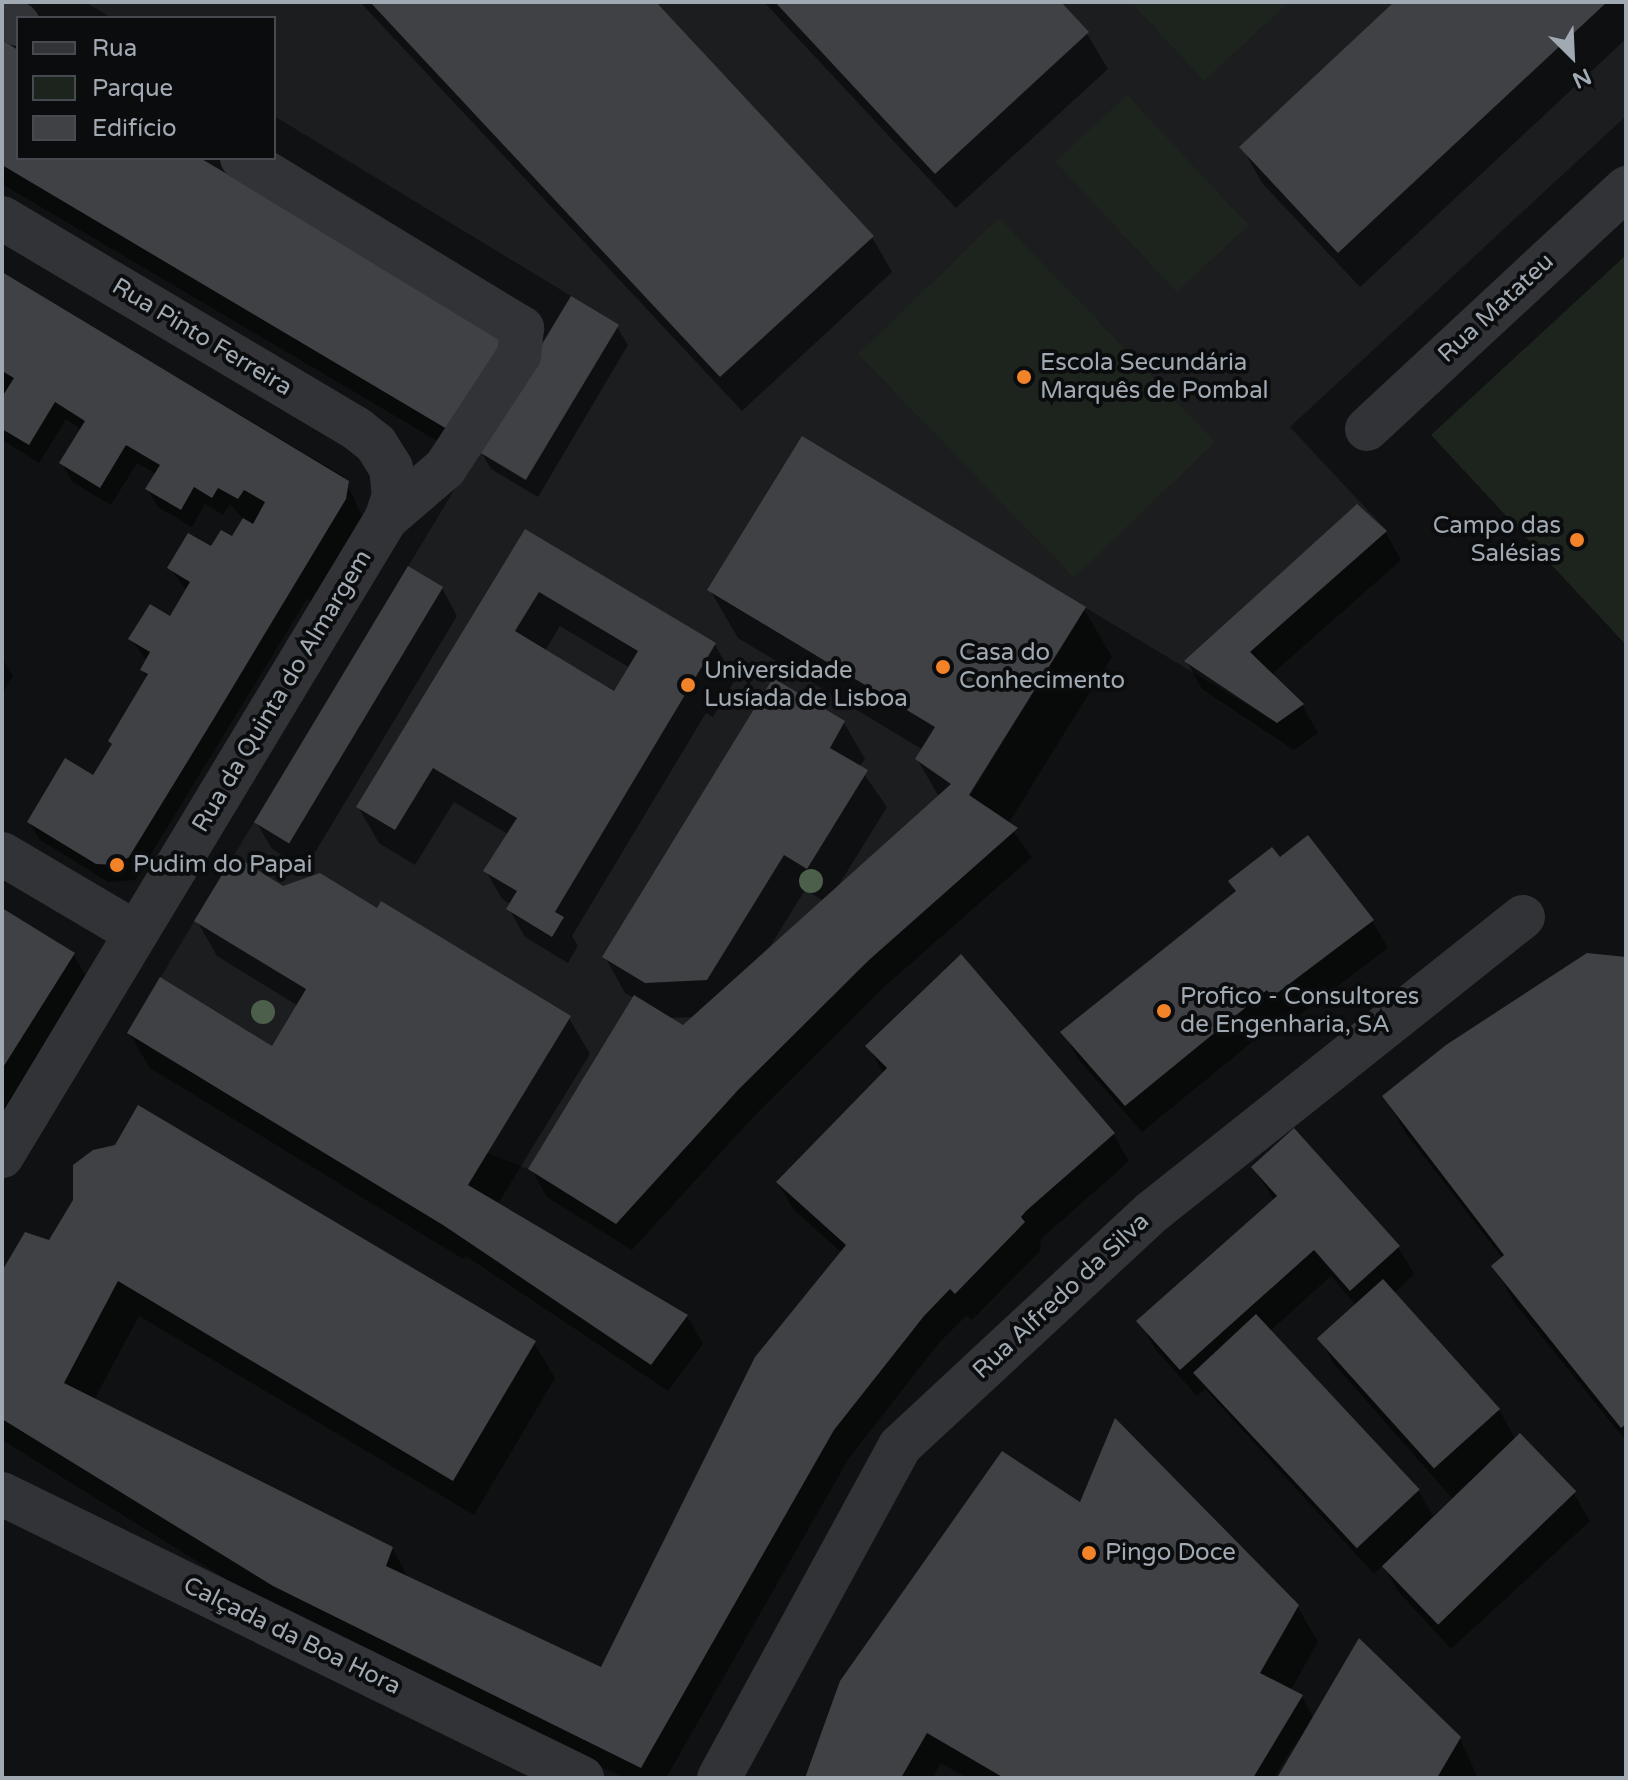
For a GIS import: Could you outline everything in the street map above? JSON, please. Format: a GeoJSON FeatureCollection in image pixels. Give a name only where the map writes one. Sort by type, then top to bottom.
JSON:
{"type":"FeatureCollection","features":[{"type":"Feature","properties":{"kind":"street"},"geometry":{"type":"LineString","coordinates":[[245,160],[522,328],[519,355],[445,468],[386,519]]}},
{"type":"Feature","properties":{"kind":"street","name":"Rua Matateu"},"geometry":{"type":"LineString","coordinates":[[1367,429],[1626,188]]}},
{"type":"Feature","properties":{"kind":"street","name":"Rua Pinto Ferreira"},"geometry":{"type":"LineString","coordinates":[[2,218],[357,429],[376,444],[391,468]]}},
{"type":"Feature","properties":{"kind":"street","name":"Rua da Quinta do Almargem"},"geometry":{"type":"LineString","coordinates":[[2,1156],[386,519],[394,495],[391,468]]}},
{"type":"Feature","properties":{"kind":"street"},"geometry":{"type":"LineString","coordinates":[[2,854],[136,933]]}},
{"type":"Feature","properties":{"kind":"street","name":"Rua Alfredo da Silva"},"geometry":{"type":"LineString","coordinates":[[719,1778],[900,1446],[1152,1212],[1523,917]]}},
{"type":"Feature","properties":{"kind":"street","name":"Calçada da Boa Hora"},"geometry":{"type":"LineString","coordinates":[[2,1494],[582,1778]]}},
{"type":"Feature","properties":{"kind":"shaded area"},"geometry":{"type":"Polygon","coordinates":[[[85,2],[1626,2],[1626,116],[1290,427],[1387,531],[1250,652],[1304,704],[1277,723],[1086,608],[869,960],[739,1089],[616,1224],[528,1169],[487,1153],[443,1225],[127,1033],[571,296],[276,117],[276,16],[109,16],[85,2]]]}},
{"type":"Feature","properties":{"kind":"green space"},"geometry":{"type":"Polygon","coordinates":[[[1131,2],[1289,2],[1204,81],[1131,2]]]}},
{"type":"Feature","properties":{"kind":"green space"},"geometry":{"type":"Polygon","coordinates":[[[1127,95],[1248,225],[1177,292],[1055,162],[1127,95]]]}},
{"type":"Feature","properties":{"kind":"green space"},"geometry":{"type":"Polygon","coordinates":[[[999,218],[1215,442],[1074,578],[858,354],[999,218]]]}},
{"type":"Feature","properties":{"kind":"green space","name":"Campo das Salésias"},"geometry":{"type":"Polygon","coordinates":[[[1626,255],[1626,645],[1431,435],[1626,255]]]}},
{"type":"Feature","properties":{"kind":"building"},"geometry":{"type":"Polygon","coordinates":[[[370,2],[656,2],[874,236],[720,377],[370,2]]]}},
{"type":"Feature","properties":{"kind":"building"},"geometry":{"type":"Polygon","coordinates":[[[775,2],[1061,2],[1089,32],[935,174],[775,2]]]}},
{"type":"Feature","properties":{"kind":"building"},"geometry":{"type":"Polygon","coordinates":[[[1394,2],[1607,2],[1338,253],[1239,147],[1394,2]]]}},
{"type":"Feature","properties":{"kind":"building"},"geometry":{"type":"Polygon","coordinates":[[[2,40],[16,49],[16,160],[203,160],[512,342],[457,435],[2,165],[2,40]]]}},
{"type":"Feature","properties":{"kind":"building"},"geometry":{"type":"Polygon","coordinates":[[[2,272],[349,481],[346,499],[216,715],[129,857],[117,865],[96,864],[27,822],[65,758],[93,775],[112,744],[108,741],[148,674],[140,670],[150,652],[128,639],[150,604],[170,616],[190,582],[167,568],[188,533],[211,546],[221,530],[232,536],[243,518],[253,524],[265,502],[244,490],[238,499],[218,488],[212,498],[194,487],[181,510],[145,489],[160,465],[126,445],[100,488],[59,463],[85,421],[55,402],[29,445],[2,429],[2,397],[14,378],[2,371],[2,272]]]}},
{"type":"Feature","properties":{"kind":"building"},"geometry":{"type":"Polygon","coordinates":[[[571,296],[619,325],[526,480],[478,451],[571,296]]]}},
{"type":"Feature","properties":{"kind":"building"},"geometry":{"type":"Polygon","coordinates":[[[802,436],[1086,607],[969,795],[1018,828],[869,960],[739,1089],[616,1224],[528,1169],[634,995],[683,1025],[951,784],[915,759],[935,727],[707,590],[802,436]]]}},
{"type":"Feature","properties":{"kind":"building"},"geometry":{"type":"Polygon","coordinates":[[[1357,504],[1387,531],[1250,652],[1304,704],[1277,723],[1184,661],[1357,504]]]}},
{"type":"Feature","properties":{"kind":"building"},"geometry":{"type":"Polygon","coordinates":[[[525,529],[716,643],[555,912],[564,917],[552,937],[506,909],[517,891],[483,871],[517,818],[433,768],[395,830],[356,807],[525,529]],[[539,592],[515,631],[614,691],[638,651],[539,592]]]}},
{"type":"Feature","properties":{"kind":"building"},"geometry":{"type":"Polygon","coordinates":[[[408,566],[443,587],[289,843],[254,822],[408,566]]]}},
{"type":"Feature","properties":{"kind":"building"},"geometry":{"type":"Polygon","coordinates":[[[773,678],[845,721],[830,748],[868,770],[807,869],[784,855],[707,980],[645,983],[602,957],[773,678]]]}},
{"type":"Feature","properties":{"kind":"building"},"geometry":{"type":"Polygon","coordinates":[[[1308,835],[1374,920],[1272,997],[1267,990],[1125,1106],[1060,1032],[1236,891],[1228,881],[1272,847],[1280,857],[1308,835]]]}},
{"type":"Feature","properties":{"kind":"building"},"geometry":{"type":"Polygon","coordinates":[[[234,855],[283,886],[320,873],[377,908],[381,901],[571,1016],[468,1185],[688,1315],[651,1365],[443,1225],[127,1033],[160,977],[272,1046],[306,989],[194,921],[234,855]]]}},
{"type":"Feature","properties":{"kind":"building"},"geometry":{"type":"Polygon","coordinates":[[[2,908],[75,953],[2,1069],[2,908]]]}},
{"type":"Feature","properties":{"kind":"building"},"geometry":{"type":"Polygon","coordinates":[[[1587,953],[1626,957],[1626,1424],[1621,1428],[1491,1266],[1504,1255],[1382,1096],[1446,1045],[1587,953]]]}},
{"type":"Feature","properties":{"kind":"building"},"geometry":{"type":"Polygon","coordinates":[[[961,954],[1115,1133],[1026,1211],[1021,1217],[1025,1222],[955,1294],[950,1289],[924,1316],[834,1430],[641,1768],[273,1586],[2,1419],[2,1271],[25,1232],[49,1240],[73,1200],[73,1165],[93,1150],[115,1145],[138,1105],[536,1341],[453,1481],[118,1281],[64,1383],[393,1547],[386,1566],[601,1667],[755,1357],[846,1245],[776,1182],[887,1068],[865,1046],[961,954]]]}},
{"type":"Feature","properties":{"kind":"building"},"geometry":{"type":"Polygon","coordinates":[[[1294,1128],[1400,1246],[1350,1291],[1314,1250],[1180,1370],[1136,1321],[1277,1196],[1251,1167],[1294,1128]]]}},
{"type":"Feature","properties":{"kind":"building"},"geometry":{"type":"Polygon","coordinates":[[[1383,1279],[1500,1409],[1434,1469],[1317,1339],[1383,1279]]]}},
{"type":"Feature","properties":{"kind":"building"},"geometry":{"type":"Polygon","coordinates":[[[1256,1314],[1420,1490],[1357,1548],[1193,1373],[1256,1314]]]}},
{"type":"Feature","properties":{"kind":"building","name":"Pingo Doce"},"geometry":{"type":"Polygon","coordinates":[[[1115,1418],[1299,1605],[1260,1673],[1303,1695],[1253,1778],[1004,1778],[927,1733],[901,1778],[805,1778],[840,1681],[1002,1451],[1080,1502],[1115,1418]]]}},
{"type":"Feature","properties":{"kind":"building"},"geometry":{"type":"Polygon","coordinates":[[[1520,1433],[1576,1491],[1438,1625],[1382,1566],[1520,1433]]]}},
{"type":"Feature","properties":{"kind":"building"},"geometry":{"type":"Polygon","coordinates":[[[1359,1638],[1461,1737],[1437,1778],[1277,1778],[1359,1638]]]}},
{"type":"Feature","properties":{"kind":"place","name":"Escola Secundária Marquês de Pombal"},"geometry":{"type":"Point","coordinates":[1024,377]}},
{"type":"Feature","properties":{"kind":"place","name":"Campo das Salésias"},"geometry":{"type":"Point","coordinates":[1577,540]}},
{"type":"Feature","properties":{"kind":"place","name":"Casa do Conhecimento"},"geometry":{"type":"Point","coordinates":[943,667]}},
{"type":"Feature","properties":{"kind":"place","name":"Universidade Lusíada de Lisboa"},"geometry":{"type":"Point","coordinates":[688,685]}},
{"type":"Feature","properties":{"kind":"place","name":"Pudim do Papai"},"geometry":{"type":"Point","coordinates":[117,865]}},
{"type":"Feature","properties":{"kind":"place","name":"Profico - Consultores de Engenharia, SA"},"geometry":{"type":"Point","coordinates":[1164,1011]}},
{"type":"Feature","properties":{"kind":"place","name":"Pingo Doce"},"geometry":{"type":"Point","coordinates":[1089,1553]}}]}
